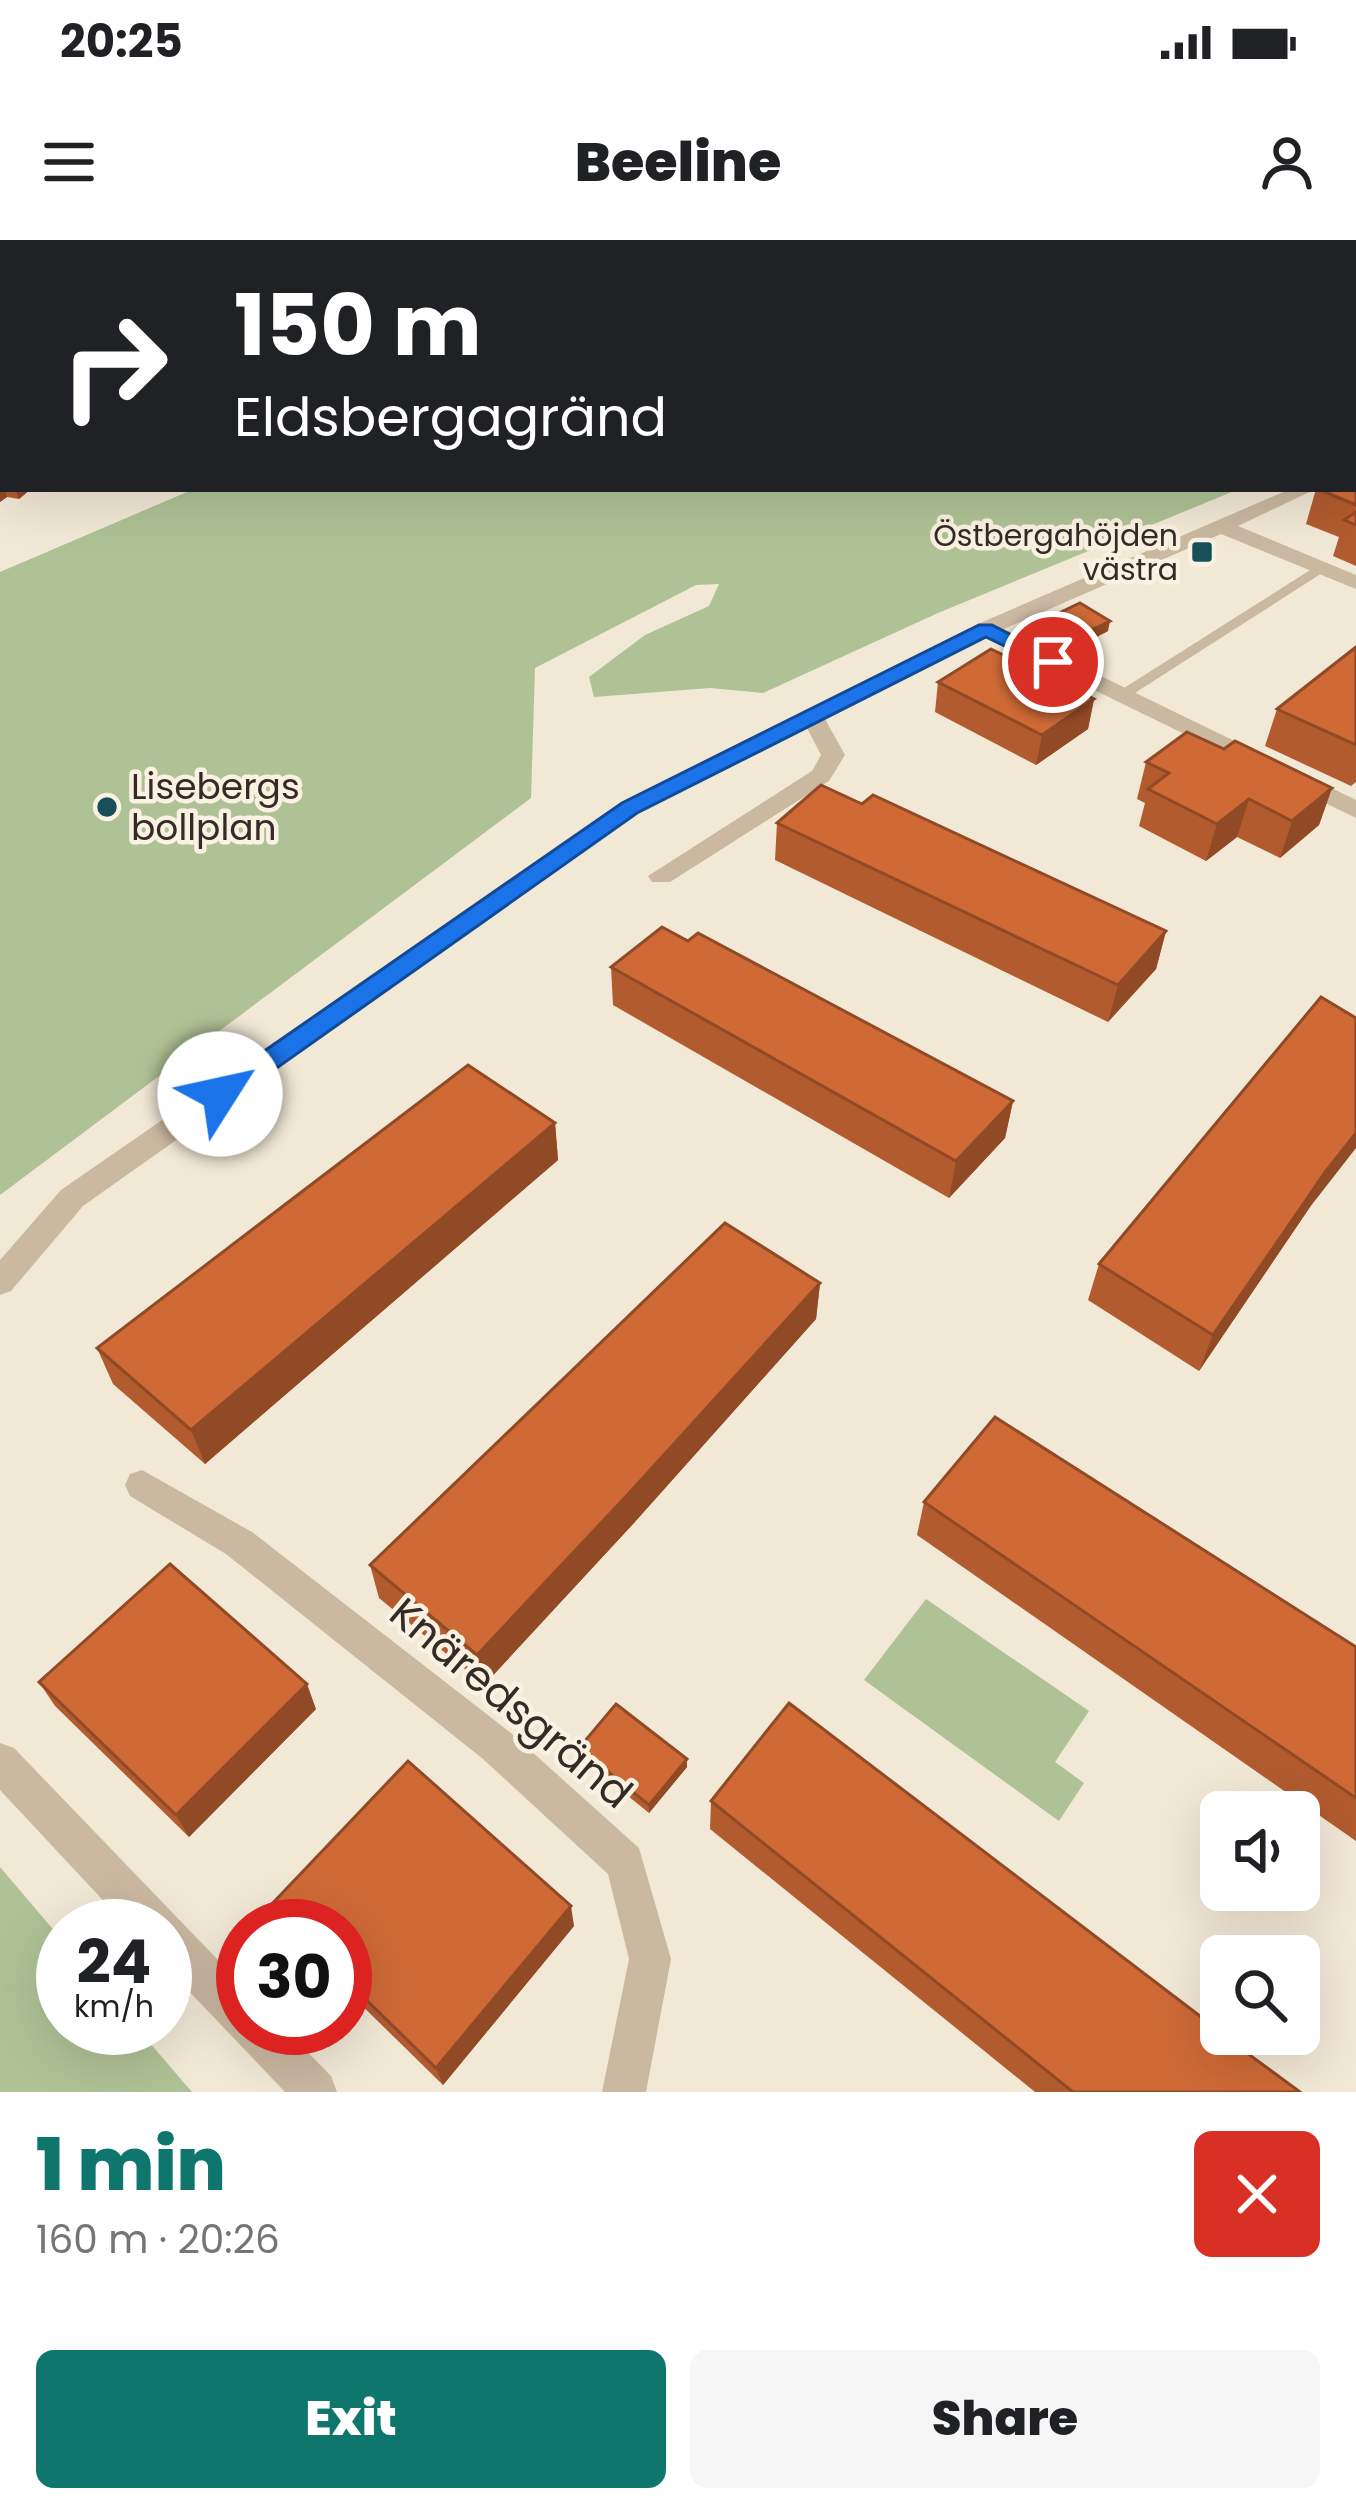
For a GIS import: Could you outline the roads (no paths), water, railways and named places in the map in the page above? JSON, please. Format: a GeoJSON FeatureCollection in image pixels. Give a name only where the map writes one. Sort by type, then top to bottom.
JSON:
{"type":"FeatureCollection","features":[{"type":"Feature","properties":{"kind":"street"},"geometry":{"type":"LineString","coordinates":[[0,1282],[72,1198],[629,808],[986,629],[1299,492]]}},
{"type":"Feature","properties":{"kind":"street"},"geometry":{"type":"LineString","coordinates":[[1220,526],[1356,584]]}},
{"type":"Feature","properties":{"kind":"street"},"geometry":{"type":"LineString","coordinates":[[986,629],[1356,810]]}},
{"type":"Feature","properties":{"kind":"street"},"geometry":{"type":"LineString","coordinates":[[661,876],[821,776],[833,754],[814,718]]}},
{"type":"Feature","properties":{"kind":"street","name":"Knäredsgränd"},"geometry":{"type":"LineString","coordinates":[[142,1485],[257,1557],[496,1746],[625,1862],[650,1960],[624,2092]]}},
{"type":"Feature","properties":{"kind":"street"},"geometry":{"type":"LineString","coordinates":[[0,1762],[130,1899]]}},
{"type":"Feature","properties":{"kind":"street"},"geometry":{"type":"LineString","coordinates":[[192,1964],[216,1989]]}},
{"type":"Feature","properties":{"kind":"street"},"geometry":{"type":"LineString","coordinates":[[280,2055],[315,2092]]}},
{"type":"Feature","properties":{"kind":"lane"},"geometry":{"type":"LineString","coordinates":[[1121,695],[1320,570]]}},
{"type":"Feature","properties":{"kind":"place","name":"Östbergahöjden västra"},"geometry":{"type":"Point","coordinates":[1202,552]}},
{"type":"Feature","properties":{"kind":"place","name":"Lisebergs bollplan"},"geometry":{"type":"Point","coordinates":[107,807]}}]}
